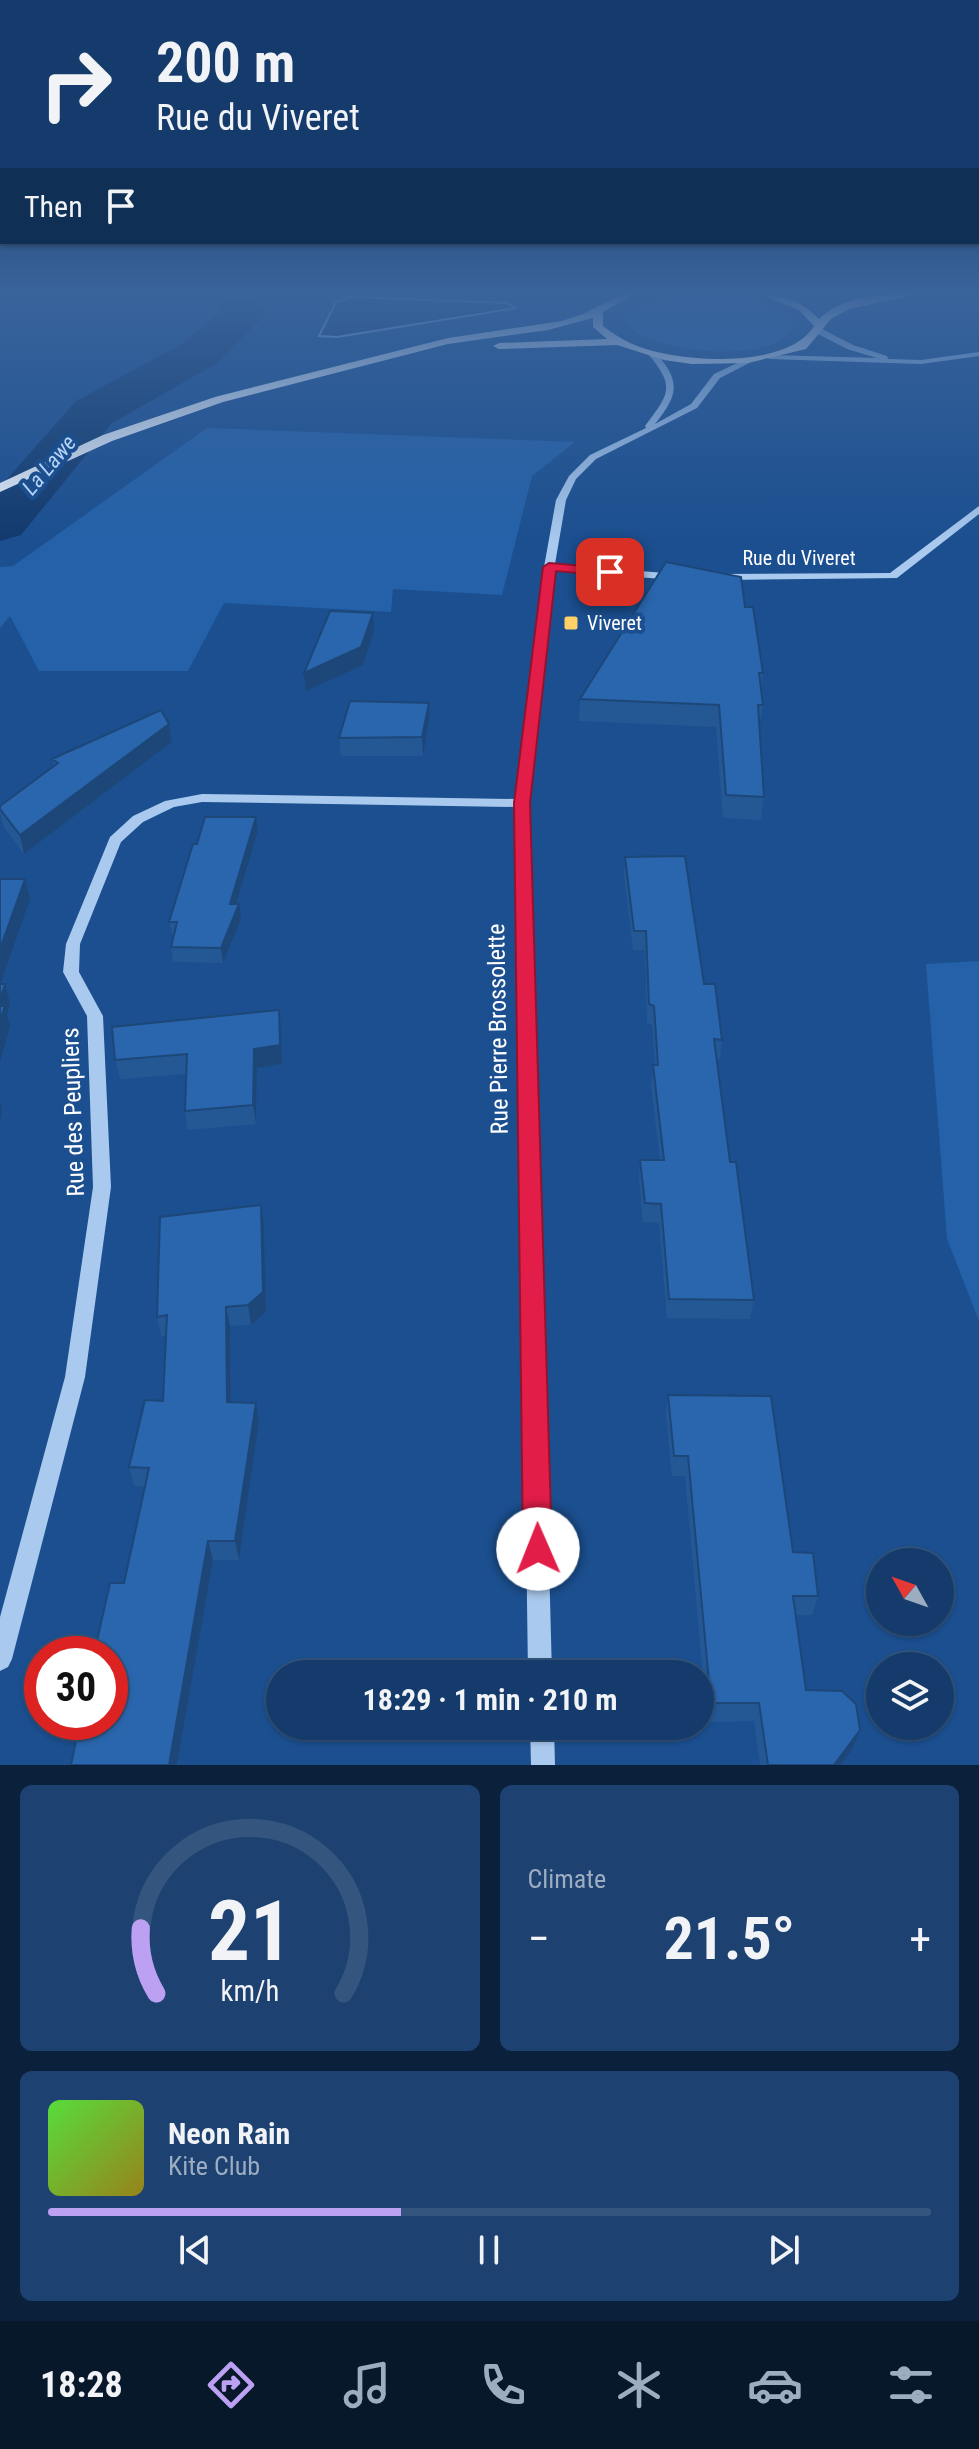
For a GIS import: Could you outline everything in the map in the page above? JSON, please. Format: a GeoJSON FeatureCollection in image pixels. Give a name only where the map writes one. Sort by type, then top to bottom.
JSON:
{"type":"FeatureCollection","features":[{"type":"Feature","properties":{"kind":"main road"},"geometry":{"type":"LineString","coordinates":[[0,488],[121,432],[196,404],[289,377]]}},
{"type":"Feature","properties":{"kind":"street","name":"Rue Pierre Brossolette"},"geometry":{"type":"LineString","coordinates":[[646,429],[667,404],[672,389],[670,377]]}},
{"type":"Feature","properties":{"kind":"street","name":"Rue Pierre Brossolette"},"geometry":{"type":"LineString","coordinates":[[540,1660],[522,803],[549,567],[561,500],[572,478],[593,457],[694,406],[716,377]]}},
{"type":"Feature","properties":{"kind":"street","name":"Rue du Viveret"},"geometry":{"type":"LineString","coordinates":[[703,577],[893,576],[979,509]]}},
{"type":"Feature","properties":{"kind":"street"},"geometry":{"type":"LineString","coordinates":[[549,567],[687,577]]}},
{"type":"Feature","properties":{"kind":"street","name":"Rue des Peupliers"},"geometry":{"type":"LineString","coordinates":[[0,1659],[75,1377],[100,1202],[95,1016],[71,972],[73,944],[115,840],[138,819],[170,804],[202,798],[522,803]]}},
{"type":"Feature","properties":{"kind":"street"},"geometry":{"type":"LineString","coordinates":[[542,1740],[543,1765]]}},
{"type":"Feature","properties":{"kind":"shaded area"},"geometry":{"type":"Polygon","coordinates":[[[207,428],[575,442],[532,476],[502,595],[393,589],[391,612],[224,603],[188,671],[39,671],[10,616],[0,628],[0,567],[13,566],[207,428]]]}},
{"type":"Feature","properties":{"kind":"shaded area"},"geometry":{"type":"Polygon","coordinates":[[[979,961],[979,1321],[947,1239],[926,964],[979,961]]]}},
{"type":"Feature","properties":{"kind":"building"},"geometry":{"type":"Polygon","coordinates":[[[666,562],[741,577],[745,607],[753,607],[763,673],[759,673],[763,705],[758,705],[764,797],[726,795],[719,705],[580,699],[666,562]]]}},
{"type":"Feature","properties":{"kind":"building"},"geometry":{"type":"Polygon","coordinates":[[[330,611],[373,613],[361,647],[304,673],[330,611]]]}},
{"type":"Feature","properties":{"kind":"building"},"geometry":{"type":"Polygon","coordinates":[[[350,701],[429,703],[422,737],[339,738],[350,701]]]}},
{"type":"Feature","properties":{"kind":"building"},"geometry":{"type":"Polygon","coordinates":[[[161,710],[169,724],[20,835],[0,809],[58,763],[52,759],[161,710]]]}},
{"type":"Feature","properties":{"kind":"building"},"geometry":{"type":"Polygon","coordinates":[[[205,817],[256,817],[230,904],[239,904],[221,948],[171,947],[177,922],[169,922],[193,844],[197,844],[205,817]]]}},
{"type":"Feature","properties":{"kind":"building"},"geometry":{"type":"Polygon","coordinates":[[[685,856],[704,984],[715,984],[722,1040],[714,1039],[730,1162],[736,1162],[754,1300],[669,1299],[661,1204],[645,1203],[640,1160],[664,1160],[653,1065],[658,1065],[654,1006],[649,1004],[646,931],[634,931],[625,857],[685,856]]]}},
{"type":"Feature","properties":{"kind":"building"},"geometry":{"type":"Polygon","coordinates":[[[0,879],[25,879],[0,949],[0,879]]]}},
{"type":"Feature","properties":{"kind":"building"},"geometry":{"type":"Polygon","coordinates":[[[279,1010],[280,1045],[254,1049],[253,1105],[185,1111],[187,1054],[115,1060],[112,1027],[279,1010]]]}},
{"type":"Feature","properties":{"kind":"building"},"geometry":{"type":"Polygon","coordinates":[[[261,1205],[263,1292],[248,1305],[226,1307],[227,1402],[256,1403],[235,1541],[208,1541],[169,1765],[71,1765],[76,1740],[128,1740],[128,1636],[98,1636],[110,1583],[124,1583],[149,1468],[129,1467],[145,1400],[163,1401],[167,1315],[157,1317],[160,1217],[261,1205]]]}},
{"type":"Feature","properties":{"kind":"building"},"geometry":{"type":"Polygon","coordinates":[[[668,1395],[771,1396],[793,1552],[813,1553],[818,1596],[793,1596],[806,1690],[842,1691],[856,1704],[860,1730],[834,1765],[768,1765],[759,1703],[714,1703],[714,1660],[707,1660],[688,1456],[674,1456],[668,1395]]]}},
{"type":"Feature","properties":{"kind":"waterway","name":"La Lawe"},"geometry":{"type":"LineString","coordinates":[[0,523],[94,412],[157,377]]}},
{"type":"Feature","properties":{"kind":"place","name":"Viveret"},"geometry":{"type":"Point","coordinates":[571,623]}},
{"type":"Feature","properties":{"kind":"route"},"geometry":{"type":"LineString","coordinates":[[538,1549],[522,803],[549,567],[610,572]]}}]}
